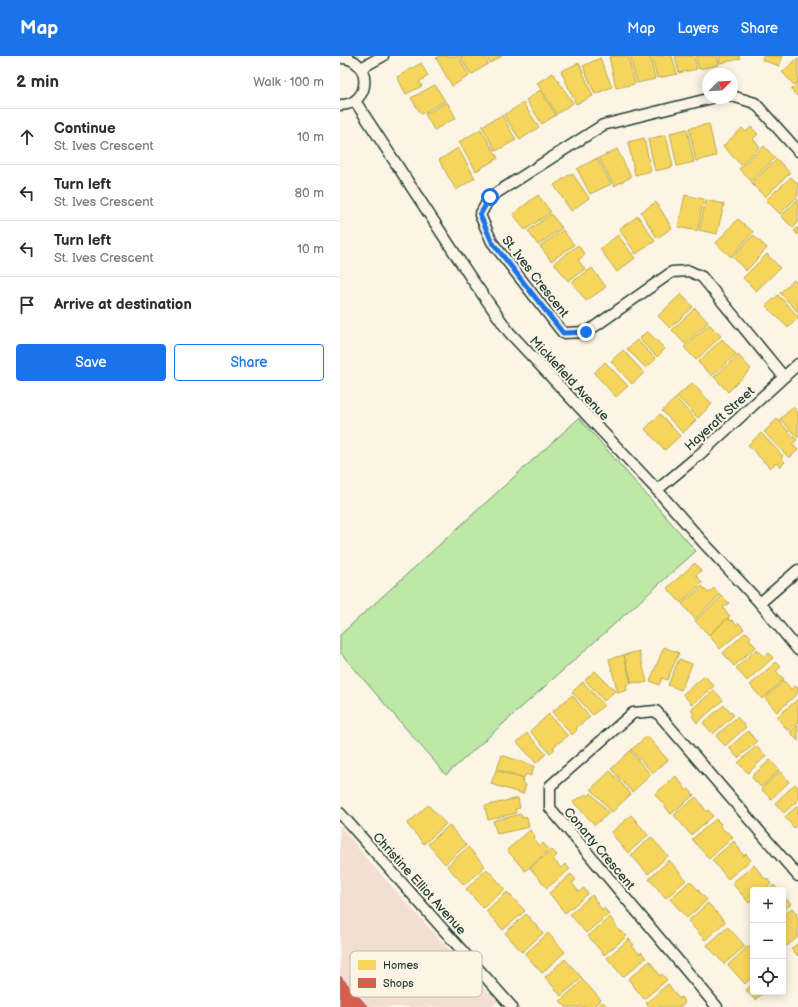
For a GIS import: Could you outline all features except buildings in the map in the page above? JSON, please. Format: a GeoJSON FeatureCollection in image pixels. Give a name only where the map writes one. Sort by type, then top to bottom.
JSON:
{"type":"FeatureCollection","features":[{"type":"Feature","properties":{"kind":"street"},"geometry":{"type":"LineString","coordinates":[[361,68],[383,56]]}},
{"type":"Feature","properties":{"kind":"street"},"geometry":{"type":"LineString","coordinates":[[340,58],[356,63],[361,68],[365,81],[364,88],[355,101],[345,105],[340,105]]}},
{"type":"Feature","properties":{"kind":"street"},"geometry":{"type":"LineString","coordinates":[[738,98],[755,103],[798,151]]}},
{"type":"Feature","properties":{"kind":"street","name":"Micklefield Avenue"},"geometry":{"type":"LineString","coordinates":[[355,101],[471,278],[509,332],[658,490],[702,541],[760,603],[798,650]]}},
{"type":"Feature","properties":{"kind":"street","name":"St. Ives Crescent"},"geometry":{"type":"LineString","coordinates":[[702,101],[603,126],[490,197],[480,215],[492,242],[563,333],[586,332],[672,272],[689,272],[702,277],[784,377]]}},
{"type":"Feature","properties":{"kind":"street","name":"Hayeraft Street"},"geometry":{"type":"LineString","coordinates":[[658,490],[699,455],[798,364]]}},
{"type":"Feature","properties":{"kind":"street"},"geometry":{"type":"LineString","coordinates":[[760,603],[798,570]]}},
{"type":"Feature","properties":{"kind":"street","name":"Conarty Crescent"},"geometry":{"type":"LineString","coordinates":[[717,1007],[550,808],[550,786],[633,712],[656,711],[798,876]]}},
{"type":"Feature","properties":{"kind":"street","name":"Christine Elliot Avenue"},"geometry":{"type":"LineString","coordinates":[[340,813],[462,951]]}},
{"type":"Feature","properties":{"kind":"street","name":"Christine Elliot Avenue"},"geometry":{"type":"LineString","coordinates":[[482,973],[512,1007]]}},
{"type":"Feature","properties":{"kind":"shaded area"},"geometry":{"type":"Polygon","coordinates":[[[340,825],[364,856],[451,951],[350,951],[350,997],[482,997],[482,986],[497,1002],[491,1007],[340,1007],[340,825]]]}},
{"type":"Feature","properties":{"kind":"green space"},"geometry":{"type":"Polygon","coordinates":[[[579,418],[696,551],[446,775],[340,652],[340,635],[579,418]]]}},
{"type":"Feature","properties":{"kind":"route"},"geometry":{"type":"LineString","coordinates":[[490,197],[480,215],[492,242],[563,333],[586,332]]}}]}
